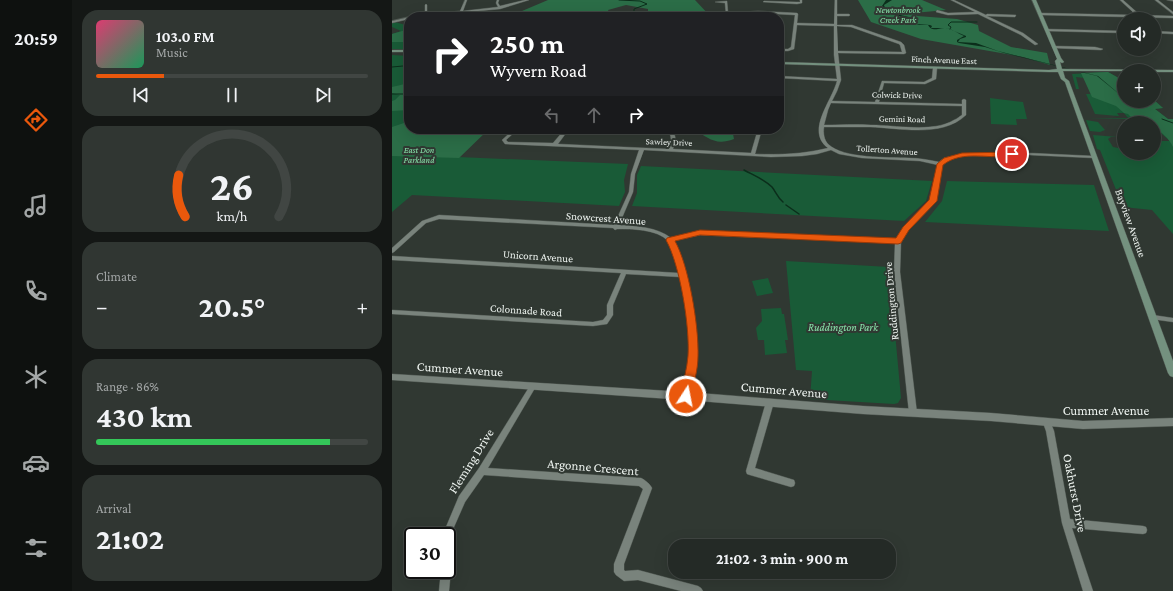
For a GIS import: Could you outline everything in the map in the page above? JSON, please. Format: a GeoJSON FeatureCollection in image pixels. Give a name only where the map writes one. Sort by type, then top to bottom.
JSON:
{"type":"FeatureCollection","features":[{"type":"Feature","properties":{"kind":"main road","name":"Bayview Avenue"},"geometry":{"type":"LineString","coordinates":[[1034,0],[1059,60],[1062,62],[1066,70],[1070,80],[1067,81]]}},
{"type":"Feature","properties":{"kind":"main road"},"geometry":{"type":"LineString","coordinates":[[392,51],[404,51]]}},
{"type":"Feature","properties":{"kind":"main road","name":"Bayview Avenue"},"geometry":{"type":"LineString","coordinates":[[1059,60],[1056,61],[1063,79],[1067,81],[1173,373]]}},
{"type":"Feature","properties":{"kind":"main road","name":"Finch Avenue East"},"geometry":{"type":"LineString","coordinates":[[784,63],[935,68],[1172,72]]}},
{"type":"Feature","properties":{"kind":"street"},"geometry":{"type":"LineString","coordinates":[[466,0],[461,12],[500,8],[528,0]]}},
{"type":"Feature","properties":{"kind":"street"},"geometry":{"type":"LineString","coordinates":[[498,0],[497,3],[500,8]]}},
{"type":"Feature","properties":{"kind":"street"},"geometry":{"type":"LineString","coordinates":[[761,12],[764,1],[796,3],[801,2],[801,0]]}},
{"type":"Feature","properties":{"kind":"street"},"geometry":{"type":"LineString","coordinates":[[831,149],[825,145],[820,134],[826,110],[831,102],[839,80],[836,52],[836,0]]}},
{"type":"Feature","properties":{"kind":"street"},"geometry":{"type":"LineString","coordinates":[[952,0],[1022,34],[1036,44]]}},
{"type":"Feature","properties":{"kind":"street"},"geometry":{"type":"LineString","coordinates":[[1121,0],[1134,12]]}},
{"type":"Feature","properties":{"kind":"street"},"geometry":{"type":"LineString","coordinates":[[1156,0],[1173,13]]}},
{"type":"Feature","properties":{"kind":"street"},"geometry":{"type":"LineString","coordinates":[[1168,0],[1173,0]]}},
{"type":"Feature","properties":{"kind":"street"},"geometry":{"type":"LineString","coordinates":[[716,2],[726,2],[727,12]]}},
{"type":"Feature","properties":{"kind":"street"},"geometry":{"type":"LineString","coordinates":[[426,5],[426,12]]}},
{"type":"Feature","properties":{"kind":"street"},"geometry":{"type":"LineString","coordinates":[[937,11],[948,14],[1015,16]]}},
{"type":"Feature","properties":{"kind":"street"},"geometry":{"type":"LineString","coordinates":[[784,13],[797,14],[793,48],[784,50]]}},
{"type":"Feature","properties":{"kind":"street"},"geometry":{"type":"LineString","coordinates":[[1040,14],[1117,16]]}},
{"type":"Feature","properties":{"kind":"street"},"geometry":{"type":"LineString","coordinates":[[836,15],[849,15]]}},
{"type":"Feature","properties":{"kind":"street"},"geometry":{"type":"LineString","coordinates":[[1161,18],[1173,18]]}},
{"type":"Feature","properties":{"kind":"street"},"geometry":{"type":"LineString","coordinates":[[392,22],[404,19]]}},
{"type":"Feature","properties":{"kind":"street"},"geometry":{"type":"LineString","coordinates":[[797,24],[852,26],[895,41],[902,45],[904,53],[836,52]]}},
{"type":"Feature","properties":{"kind":"street"},"geometry":{"type":"LineString","coordinates":[[1046,30],[1117,32]]}},
{"type":"Feature","properties":{"kind":"street"},"geometry":{"type":"LineString","coordinates":[[1161,32],[1173,33]]}},
{"type":"Feature","properties":{"kind":"street"},"geometry":{"type":"LineString","coordinates":[[1054,47],[1101,49]]}},
{"type":"Feature","properties":{"kind":"street"},"geometry":{"type":"LineString","coordinates":[[877,102],[883,82],[932,81],[935,77],[935,68]]}},
{"type":"Feature","properties":{"kind":"street"},"geometry":{"type":"LineString","coordinates":[[784,77],[839,80]]}},
{"type":"Feature","properties":{"kind":"street","name":"Colwick Drive"},"geometry":{"type":"LineString","coordinates":[[831,102],[964,102]]}},
{"type":"Feature","properties":{"kind":"street","name":"Gemini Road"},"geometry":{"type":"LineString","coordinates":[[822,126],[912,128],[939,127],[960,120],[964,115],[964,102]]}},
{"type":"Feature","properties":{"kind":"street","name":"Sawley Drive"},"geometry":{"type":"LineString","coordinates":[[511,134],[504,140],[506,143],[556,144],[800,156],[815,154],[831,149]]}},
{"type":"Feature","properties":{"kind":"street"},"geometry":{"type":"LineString","coordinates":[[556,144],[563,134]]}},
{"type":"Feature","properties":{"kind":"street"},"geometry":{"type":"LineString","coordinates":[[670,150],[675,139],[673,134]]}},
{"type":"Feature","properties":{"kind":"street"},"geometry":{"type":"LineString","coordinates":[[753,154],[759,134]]}},
{"type":"Feature","properties":{"kind":"street"},"geometry":{"type":"LineString","coordinates":[[615,228],[631,192],[633,174],[642,149]]}},
{"type":"Feature","properties":{"kind":"street","name":"Tollerton Avenue"},"geometry":{"type":"LineString","coordinates":[[831,149],[863,158],[917,159],[940,164]]}},
{"type":"Feature","properties":{"kind":"street"},"geometry":{"type":"LineString","coordinates":[[686,396],[693,358],[693,334],[683,275],[674,247],[670,240],[700,233],[898,241],[906,228],[933,201],[940,164],[946,159],[962,155],[1029,154],[1094,157]]}},
{"type":"Feature","properties":{"kind":"street","name":"Snowcrest Avenue"},"geometry":{"type":"LineString","coordinates":[[392,251],[424,222],[439,216],[615,228],[638,228],[654,232],[670,240]]}},
{"type":"Feature","properties":{"kind":"street","name":"Ruddington Drive"},"geometry":{"type":"LineString","coordinates":[[898,241],[897,272],[913,413]]}},
{"type":"Feature","properties":{"kind":"street","name":"Unicorn Avenue"},"geometry":{"type":"LineString","coordinates":[[392,258],[683,275]]}},
{"type":"Feature","properties":{"kind":"street","name":"Colonnade Road"},"geometry":{"type":"LineString","coordinates":[[392,312],[593,324],[605,322],[610,314],[610,305],[624,272]]}},
{"type":"Feature","properties":{"kind":"street"},"geometry":{"type":"LineString","coordinates":[[1153,317],[1173,320]]}},
{"type":"Feature","properties":{"kind":"street","name":"Cummer Avenue"},"geometry":{"type":"LineString","coordinates":[[392,378],[686,396],[913,413],[991,417],[1047,423],[1090,425],[1173,422]]}},
{"type":"Feature","properties":{"kind":"street","name":"Fleming Drive"},"geometry":{"type":"LineString","coordinates":[[450,527],[462,499],[482,471],[533,386]]}},
{"type":"Feature","properties":{"kind":"street"},"geometry":{"type":"LineString","coordinates":[[770,402],[750,471],[791,483]]}},
{"type":"Feature","properties":{"kind":"street","name":"Oakhurst Drive"},"geometry":{"type":"LineString","coordinates":[[1047,423],[1050,431],[1066,523],[1088,591]]}},
{"type":"Feature","properties":{"kind":"street","name":"Argonne Crescent"},"geometry":{"type":"LineString","coordinates":[[482,471],[641,482],[648,488],[619,564],[619,572],[624,576],[638,574],[698,591]]}},
{"type":"Feature","properties":{"kind":"street"},"geometry":{"type":"LineString","coordinates":[[1066,523],[1143,530]]}},
{"type":"Feature","properties":{"kind":"street"},"geometry":{"type":"LineString","coordinates":[[444,591],[445,579]]}},
{"type":"Feature","properties":{"kind":"green space"},"geometry":{"type":"Polygon","coordinates":[[[548,0],[695,0],[706,12],[648,12],[648,9],[626,5],[608,10],[609,12],[516,12],[548,0]]]}},
{"type":"Feature","properties":{"kind":"green space","name":"Newtonbrook Creek Park"},"geometry":{"type":"Polygon","coordinates":[[[858,0],[922,0],[946,10],[914,13],[917,16],[957,19],[978,25],[979,31],[1011,47],[1047,53],[1050,65],[1023,57],[921,39],[871,22],[858,0]]]}},
{"type":"Feature","properties":{"kind":"green space"},"geometry":{"type":"Polygon","coordinates":[[[395,22],[404,25],[404,50],[392,49],[392,34],[401,31],[392,27],[392,23],[395,22]]]}},
{"type":"Feature","properties":{"kind":"green space"},"geometry":{"type":"Polygon","coordinates":[[[404,30],[404,42],[392,42],[392,34],[404,30]]]}},
{"type":"Feature","properties":{"kind":"green space","name":"East Don Parkland"},"geometry":{"type":"Polygon","coordinates":[[[392,55],[404,56],[404,134],[478,134],[468,149],[458,157],[628,164],[624,180],[625,192],[619,206],[412,195],[392,212],[392,55]]]}},
{"type":"Feature","properties":{"kind":"green space"},"geometry":{"type":"Polygon","coordinates":[[[1108,72],[1117,77],[1117,108],[1161,108],[1161,106],[1163,108],[1155,109],[1168,119],[1173,119],[1173,234],[1152,210],[1123,207],[1100,150],[1097,149],[1093,135],[1117,137],[1111,137],[1108,139],[1113,147],[1117,148],[1117,160],[1161,160],[1161,141],[1170,141],[1161,133],[1161,116],[1126,116],[1124,113],[1117,113],[1119,116],[1095,114],[1086,94],[1091,94],[1084,78],[1076,77],[1079,89],[1076,89],[1072,74],[1108,72]]]}},
{"type":"Feature","properties":{"kind":"green space"},"geometry":{"type":"Polygon","coordinates":[[[1108,72],[1117,77],[1117,107],[1092,97],[1081,73],[1108,72]]]}},
{"type":"Feature","properties":{"kind":"green space"},"geometry":{"type":"Polygon","coordinates":[[[404,84],[404,110],[392,111],[392,101],[400,95],[392,93],[392,87],[404,84]]]}},
{"type":"Feature","properties":{"kind":"green space"},"geometry":{"type":"Polygon","coordinates":[[[990,98],[1023,102],[1027,119],[1016,119],[1017,125],[991,124],[990,98]]]}},
{"type":"Feature","properties":{"kind":"green space"},"geometry":{"type":"Polygon","coordinates":[[[1161,106],[1163,108],[1155,109],[1168,119],[1173,119],[1173,147],[1167,138],[1161,133],[1161,116],[1130,116],[1118,108],[1161,108],[1161,106]]]}},
{"type":"Feature","properties":{"kind":"green space"},"geometry":{"type":"Polygon","coordinates":[[[1086,120],[1098,122],[1105,130],[1100,132],[1090,131],[1086,120]]]}},
{"type":"Feature","properties":{"kind":"green space","name":"East Don Parkland"},"geometry":{"type":"Polygon","coordinates":[[[404,123],[404,134],[484,134],[459,158],[392,156],[392,127],[404,123]]]}},
{"type":"Feature","properties":{"kind":"green space"},"geometry":{"type":"Polygon","coordinates":[[[701,134],[733,134],[734,139],[722,142],[708,138],[701,134]]]}},
{"type":"Feature","properties":{"kind":"green space"},"geometry":{"type":"Polygon","coordinates":[[[641,166],[932,181],[926,201],[904,221],[632,206],[637,193],[637,175],[641,166]]]}},
{"type":"Feature","properties":{"kind":"green space"},"geometry":{"type":"Polygon","coordinates":[[[947,181],[1094,185],[1109,231],[925,222],[942,201],[947,181]]]}},
{"type":"Feature","properties":{"kind":"green space","name":"Ruddington Park"},"geometry":{"type":"Polygon","coordinates":[[[786,261],[889,267],[901,398],[898,403],[810,399],[812,371],[796,370],[786,261]]]}},
{"type":"Feature","properties":{"kind":"green space"},"geometry":{"type":"Polygon","coordinates":[[[768,278],[773,293],[757,296],[752,281],[768,278]]]}},
{"type":"Feature","properties":{"kind":"green space"},"geometry":{"type":"Polygon","coordinates":[[[781,308],[782,314],[784,314],[788,340],[785,340],[787,353],[765,355],[764,340],[758,340],[756,328],[762,321],[761,309],[781,308]]]}},
{"type":"Feature","properties":{"kind":"shaded area"},"geometry":{"type":"Polygon","coordinates":[[[886,0],[892,0],[884,5],[885,8],[892,13],[913,18],[912,21],[916,24],[910,22],[910,19],[892,14],[882,6],[886,0]]]}},
{"type":"Feature","properties":{"kind":"shaded area"},"geometry":{"type":"Polygon","coordinates":[[[916,24],[930,25],[932,26],[931,28],[928,25],[916,24]]]}},
{"type":"Feature","properties":{"kind":"shaded area"},"geometry":{"type":"Polygon","coordinates":[[[954,31],[966,36],[958,42],[976,43],[998,51],[1098,76],[1117,92],[1097,76],[1004,53],[985,47],[957,42],[957,40],[964,36],[954,31]]]}},
{"type":"Feature","properties":{"kind":"waterway"},"geometry":{"type":"LineString","coordinates":[[619,0],[640,1],[647,4],[634,9],[634,12]]}},
{"type":"Feature","properties":{"kind":"waterway"},"geometry":{"type":"LineString","coordinates":[[950,29],[951,27],[948,25],[951,22],[977,22]]}},
{"type":"Feature","properties":{"kind":"waterway"},"geometry":{"type":"LineString","coordinates":[[392,67],[404,66]]}},
{"type":"Feature","properties":{"kind":"waterway"},"geometry":{"type":"LineString","coordinates":[[392,94],[404,94]]}},
{"type":"Feature","properties":{"kind":"waterway"},"geometry":{"type":"LineString","coordinates":[[1162,119],[1173,123]]}},
{"type":"Feature","properties":{"kind":"waterway"},"geometry":{"type":"LineString","coordinates":[[744,170],[769,184],[783,202]]}},
{"type":"Feature","properties":{"kind":"waterway"},"geometry":{"type":"LineString","coordinates":[[786,205],[799,214]]}},
{"type":"Feature","properties":{"kind":"route"},"geometry":{"type":"LineString","coordinates":[[686,396],[693,358],[693,334],[683,275],[674,247],[670,240],[700,233],[898,241],[906,228],[933,201],[940,164],[946,159],[962,155],[1012,154]]}}]}
